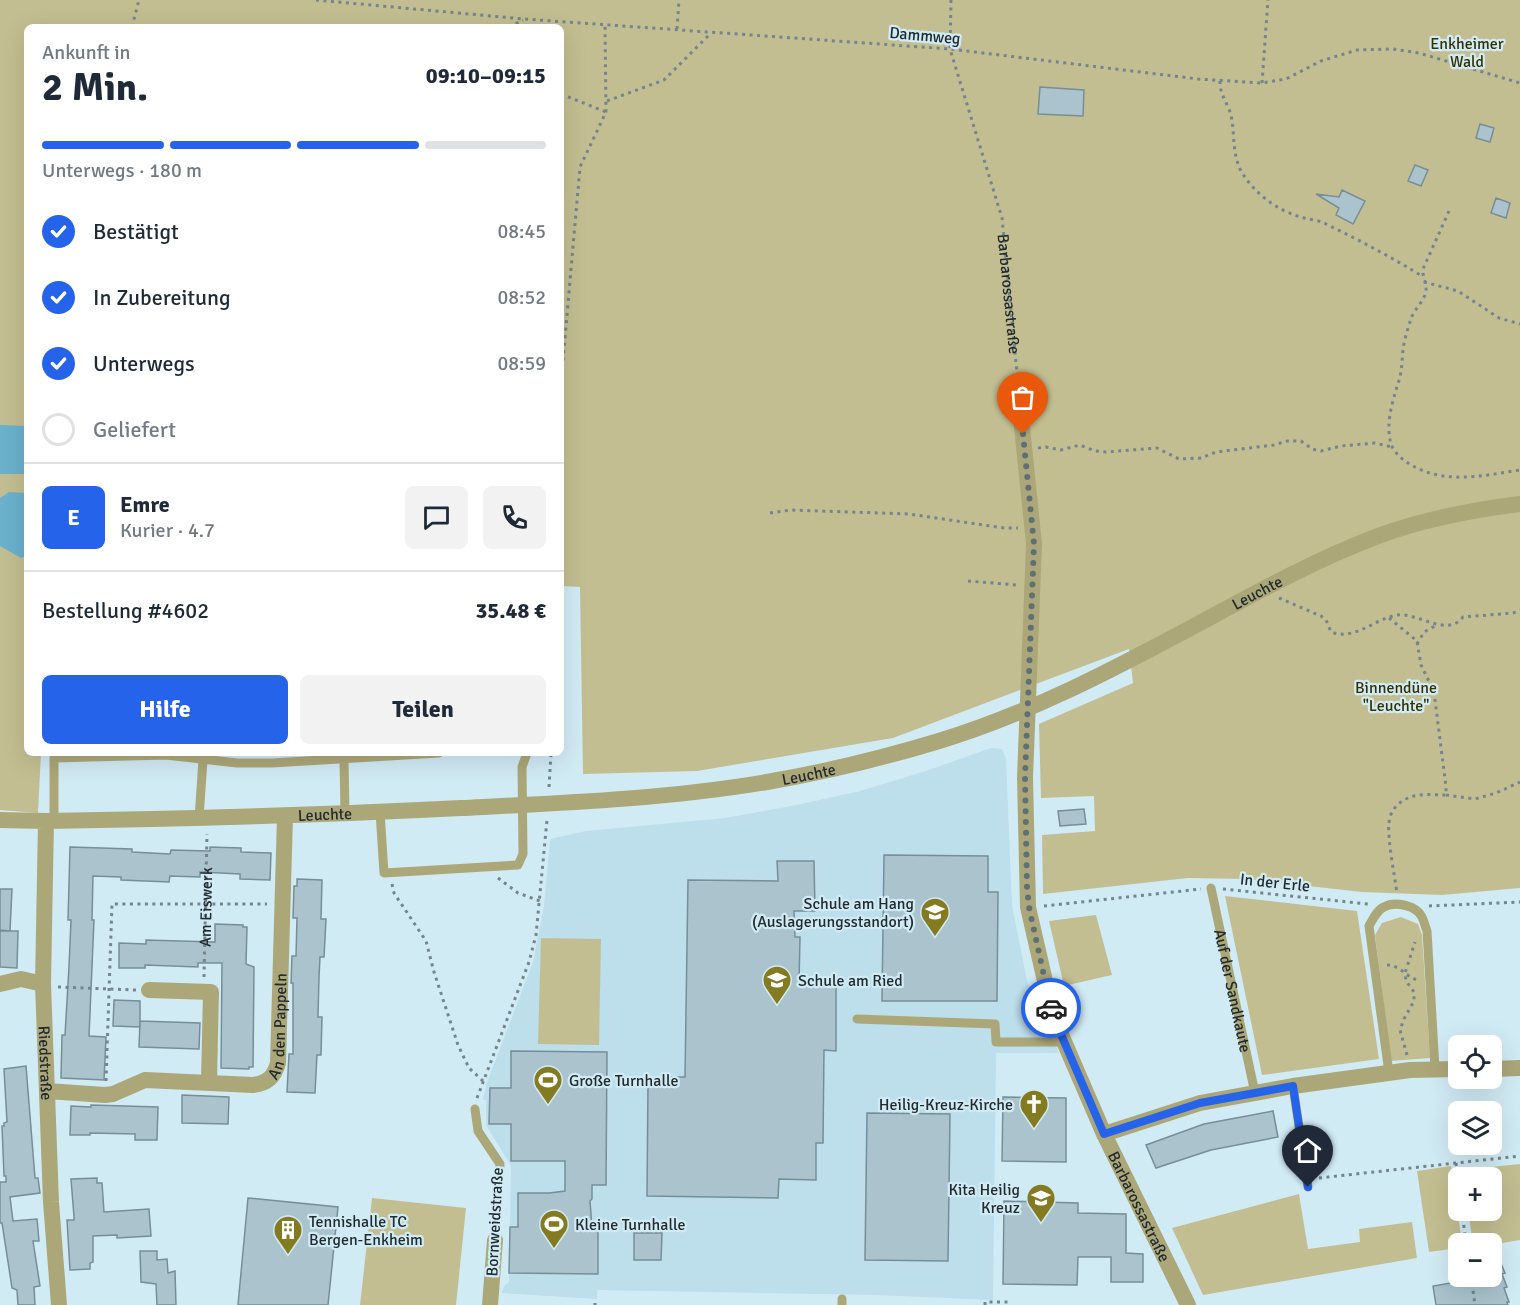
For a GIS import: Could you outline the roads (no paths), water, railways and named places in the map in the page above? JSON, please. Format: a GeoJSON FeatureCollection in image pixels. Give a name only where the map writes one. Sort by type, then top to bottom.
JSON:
{"type":"FeatureCollection","features":[{"type":"Feature","properties":{"kind":"street","name":"Barbarossastraße"},"geometry":{"type":"LineString","coordinates":[[1019,398],[1032,528],[1033,586],[1025,778],[1029,907],[1053,1016],[1104,1134],[1188,1305]]}},
{"type":"Feature","properties":{"kind":"street","name":"Leuchte"},"geometry":{"type":"LineString","coordinates":[[0,820],[285,816],[522,805],[637,797],[768,782],[879,757],[941,740],[1028,710],[1120,666],[1338,552],[1418,524],[1467,512],[1520,504]]}},
{"type":"Feature","properties":{"kind":"street","name":"An den Pappeln"},"geometry":{"type":"LineString","coordinates":[[47,1091],[105,1095],[113,1094],[145,1080],[263,1083],[268,1081],[276,1070],[285,816]]}},
{"type":"Feature","properties":{"kind":"street","name":"Riedstraße"},"geometry":{"type":"LineString","coordinates":[[50,821],[43,984],[51,1202],[59,1305]]}},
{"type":"Feature","properties":{"kind":"street"},"geometry":{"type":"LineString","coordinates":[[0,984],[21,979],[43,984]]}},
{"type":"Feature","properties":{"kind":"street"},"geometry":{"type":"LineString","coordinates":[[149,990],[211,992],[209,1082]]}},
{"type":"Feature","properties":{"kind":"street"},"geometry":{"type":"LineString","coordinates":[[1502,1069],[1520,1068]]}},
{"type":"Feature","properties":{"kind":"street"},"geometry":{"type":"LineString","coordinates":[[1104,1134],[1200,1103],[1293,1086],[1415,1070],[1448,1069]]}},
{"type":"Feature","properties":{"kind":"street","name":"Bornweidstraße"},"geometry":{"type":"LineString","coordinates":[[490,1305],[495,1240]]}},
{"type":"Feature","properties":{"kind":"lane"},"geometry":{"type":"LineString","coordinates":[[50,821],[54,758],[129,756]]}},
{"type":"Feature","properties":{"kind":"lane"},"geometry":{"type":"LineString","coordinates":[[173,756],[257,764],[398,756]]}},
{"type":"Feature","properties":{"kind":"lane"},"geometry":{"type":"LineString","coordinates":[[380,812],[384,873],[518,866],[521,861],[522,767],[526,756]]}},
{"type":"Feature","properties":{"kind":"lane"},"geometry":{"type":"LineString","coordinates":[[203,760],[203,818]]}},
{"type":"Feature","properties":{"kind":"lane"},"geometry":{"type":"LineString","coordinates":[[344,760],[345,813]]}},
{"type":"Feature","properties":{"kind":"lane","name":"Auf der Sandkaute"},"geometry":{"type":"LineString","coordinates":[[1212,888],[1255,1093]]}},
{"type":"Feature","properties":{"kind":"lane"},"geometry":{"type":"LineString","coordinates":[[1389,1073],[1369,926],[1374,915],[1384,907],[1399,904],[1411,906],[1422,915],[1427,931],[1435,1069]]}},
{"type":"Feature","properties":{"kind":"lane"},"geometry":{"type":"LineString","coordinates":[[857,1019],[995,1024],[996,1042],[1064,1042]]}},
{"type":"Feature","properties":{"kind":"lane"},"geometry":{"type":"LineString","coordinates":[[1293,1086],[1307,1183]]}},
{"type":"Feature","properties":{"kind":"lane","name":"Bornweidstraße"},"geometry":{"type":"LineString","coordinates":[[475,1109],[478,1131],[500,1164],[495,1240]]}},
{"type":"Feature","properties":{"kind":"water"},"geometry":{"type":"Polygon","coordinates":[[[0,425],[24,426],[24,474],[0,474],[0,425]]]}},
{"type":"Feature","properties":{"kind":"water"},"geometry":{"type":"Polygon","coordinates":[[[9,492],[24,493],[24,556],[21,558],[0,546],[0,498],[9,492]]]}},
{"type":"Feature","properties":{"kind":"place","name":"Schule am Hang (Auslagerungsstandort)"},"geometry":{"type":"Point","coordinates":[935,938]}},
{"type":"Feature","properties":{"kind":"place","name":"Schule am Ried"},"geometry":{"type":"Point","coordinates":[777,1006]}},
{"type":"Feature","properties":{"kind":"place","name":"Große Turnhalle"},"geometry":{"type":"Point","coordinates":[548,1106]}},
{"type":"Feature","properties":{"kind":"place","name":"Heilig-Kreuz-Kirche"},"geometry":{"type":"Point","coordinates":[1034,1130]}},
{"type":"Feature","properties":{"kind":"place","name":"Kita Heilig Kreuz"},"geometry":{"type":"Point","coordinates":[1041,1224]}},
{"type":"Feature","properties":{"kind":"place","name":"Kleine Turnhalle"},"geometry":{"type":"Point","coordinates":[554,1250]}},
{"type":"Feature","properties":{"kind":"place","name":"Tennishalle TC Bergen-Enkheim"},"geometry":{"type":"Point","coordinates":[288,1256]}},
{"type":"Feature","properties":{"kind":"park label","name":"Enkheimer Wald"},"geometry":{"type":"Point","coordinates":[1467,52]}},
{"type":"Feature","properties":{"kind":"park label","name":"Binnendüne \"Leuchte\""},"geometry":{"type":"Point","coordinates":[1396,696]}}]}
